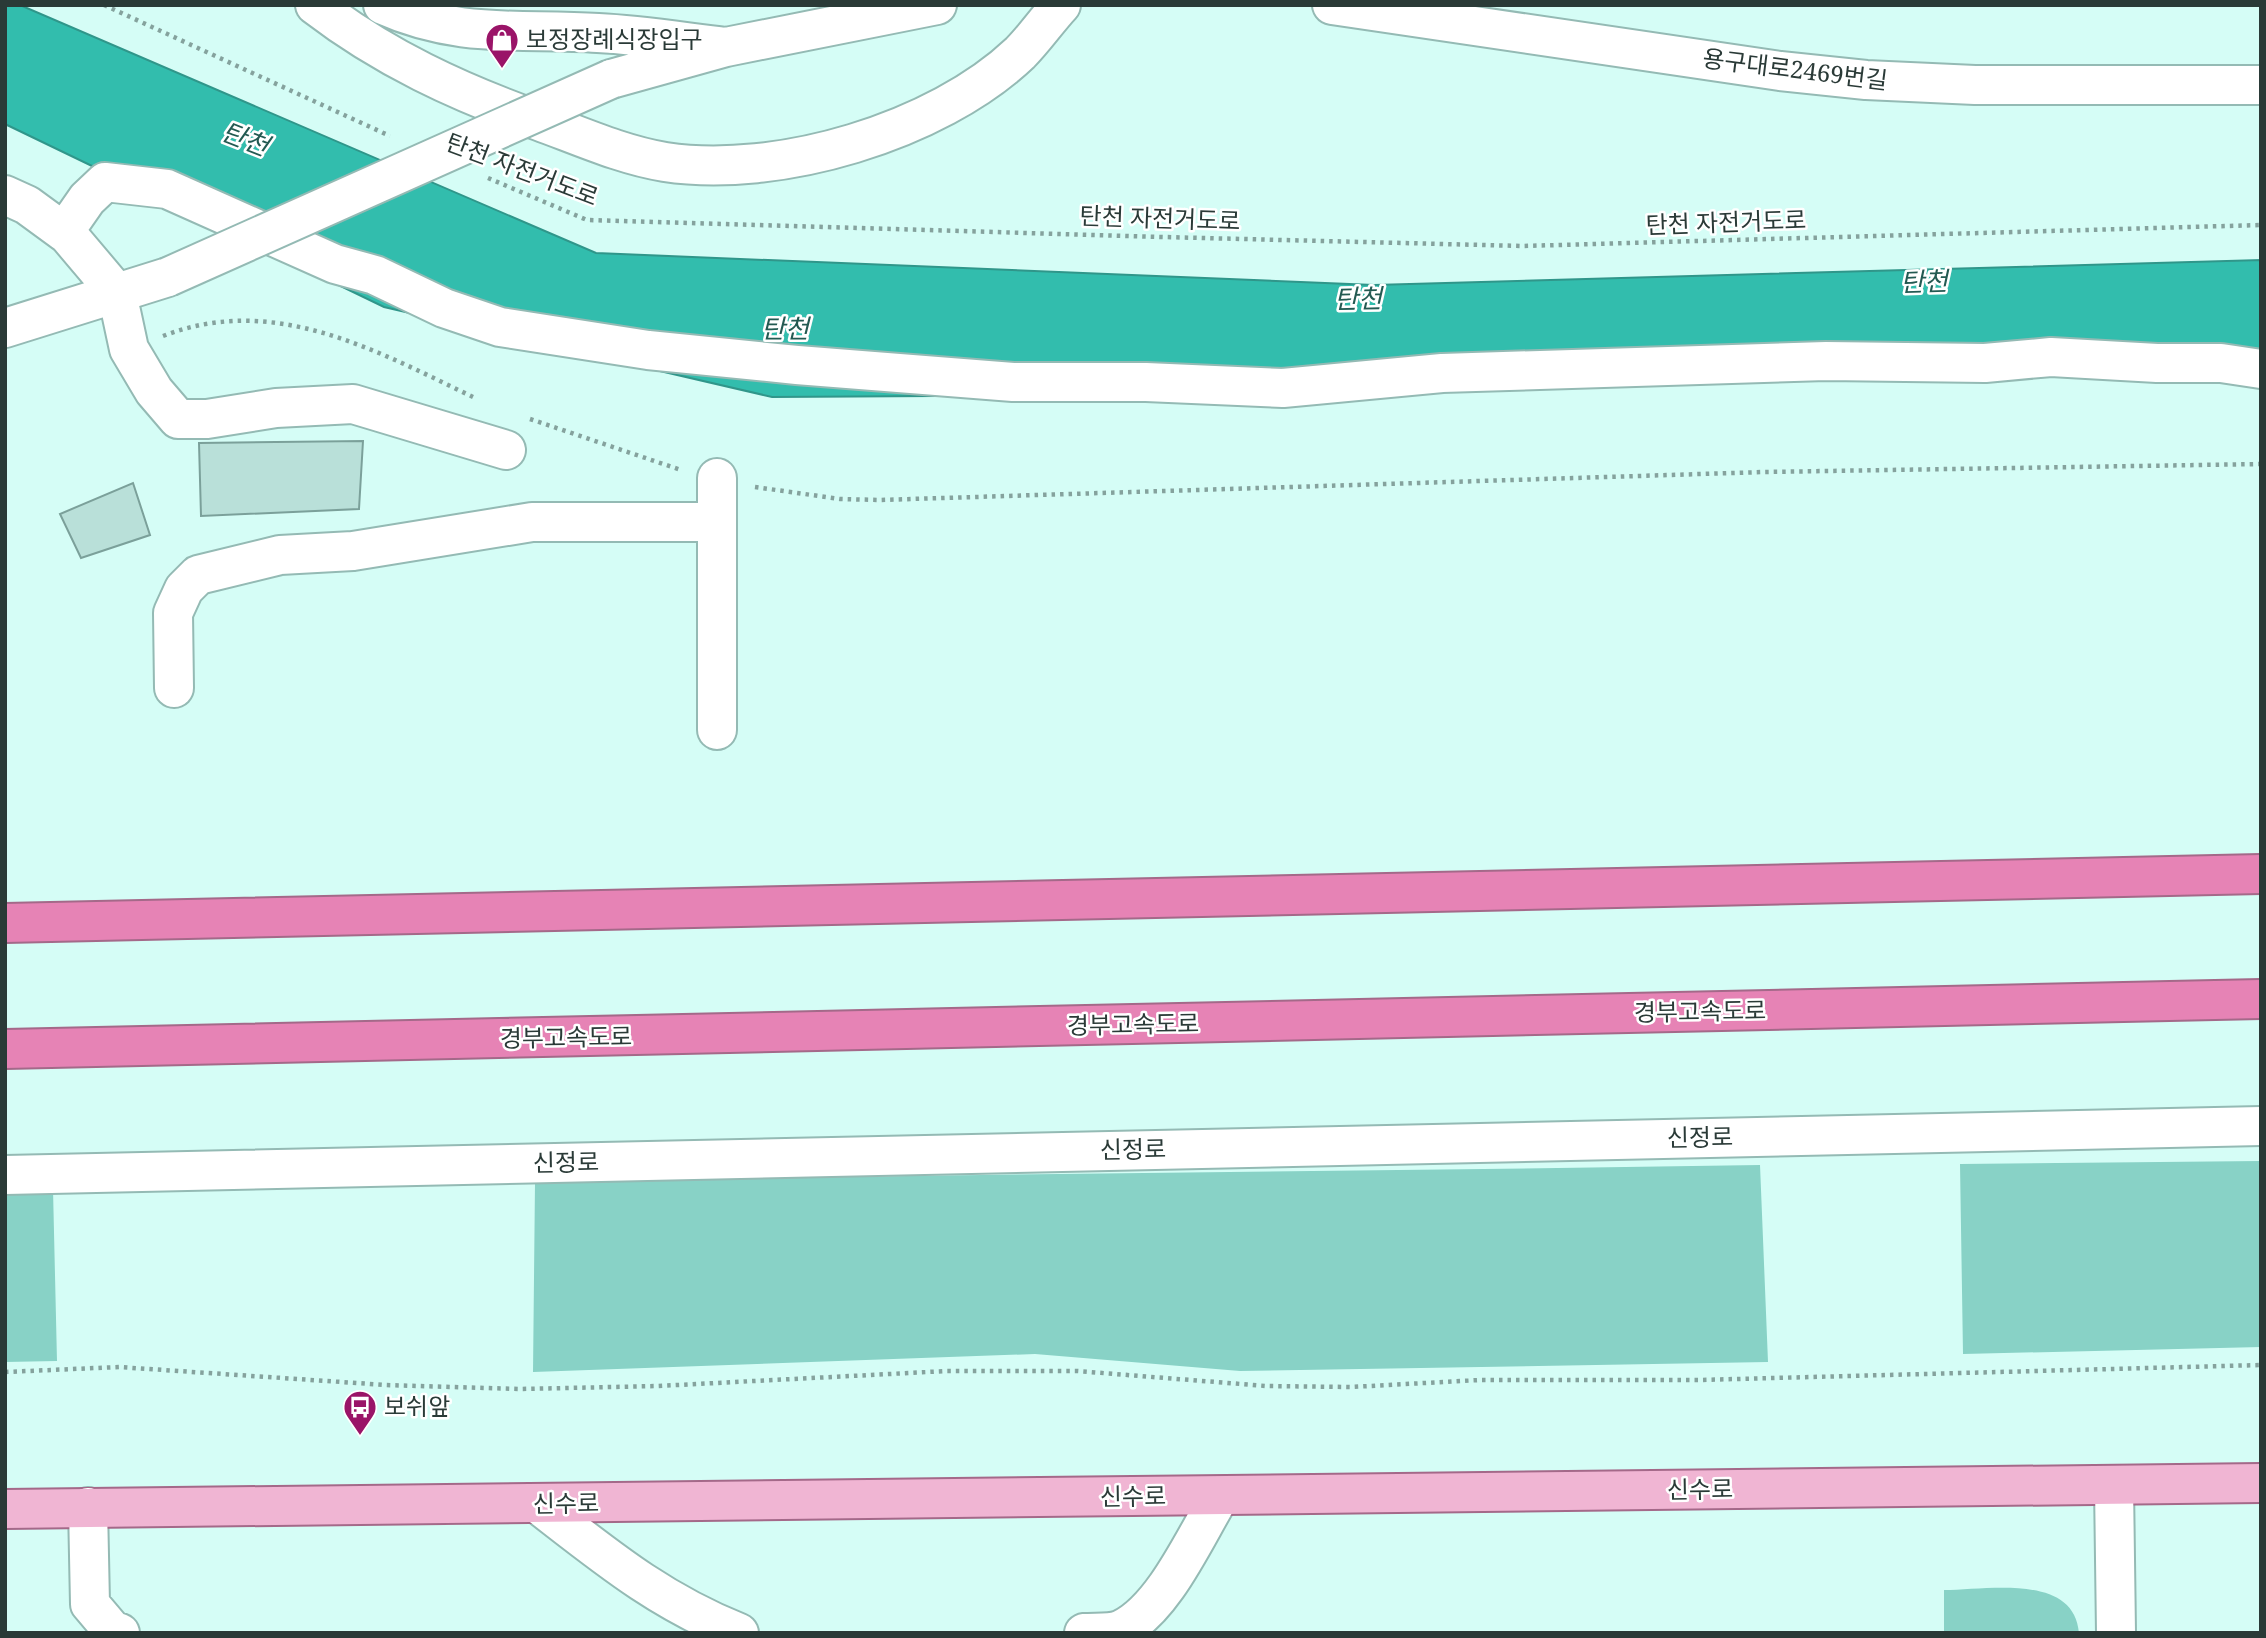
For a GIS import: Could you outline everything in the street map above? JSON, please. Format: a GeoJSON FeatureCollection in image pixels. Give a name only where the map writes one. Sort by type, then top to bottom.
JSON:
{"type":"FeatureCollection","features":[{"type":"Feature","properties":{"kind":"highway"},"geometry":{"type":"LineString","coordinates":[[5,923],[2261,874]]}},
{"type":"Feature","properties":{"kind":"highway","name":"경부고속도로"},"geometry":{"type":"LineString","coordinates":[[5,1049],[2261,999]]}},
{"type":"Feature","properties":{"kind":"main road","name":"신수로"},"geometry":{"type":"LineString","coordinates":[[5,1509],[2261,1483]]}},
{"type":"Feature","properties":{"kind":"street"},"geometry":{"type":"LineString","coordinates":[[315,5],[387,56],[474,98],[636,156],[691,165],[746,162],[814,153],[875,138],[991,76],[1020,52],[1061,5]]}},
{"type":"Feature","properties":{"kind":"street"},"geometry":{"type":"LineString","coordinates":[[383,5],[439,25],[483,32],[597,33],[726,47]]}},
{"type":"Feature","properties":{"kind":"street"},"geometry":{"type":"LineString","coordinates":[[5,328],[168,277],[611,79],[726,47],[937,5]]}},
{"type":"Feature","properties":{"kind":"street","name":"용구대로2469번길"},"geometry":{"type":"LineString","coordinates":[[1332,5],[1780,71],[1866,80],[1975,85],[2261,85]]}},
{"type":"Feature","properties":{"kind":"street"},"geometry":{"type":"LineString","coordinates":[[64,233],[92,192],[105,182],[167,189],[335,264],[375,275],[444,308],[500,327],[648,350],[1013,382],[1146,382],[1283,388],[1442,373],[1826,361],[1985,363],[2051,357],[2157,363],[2221,363],[2261,369]]}},
{"type":"Feature","properties":{"kind":"street"},"geometry":{"type":"LineString","coordinates":[[5,195],[27,205],[64,233],[117,293],[129,349],[154,391],[178,419],[207,419],[276,408],[353,404],[506,450]]}},
{"type":"Feature","properties":{"kind":"street"},"geometry":{"type":"LineString","coordinates":[[717,478],[717,730]]}},
{"type":"Feature","properties":{"kind":"street"},"geometry":{"type":"LineString","coordinates":[[174,688],[173,613],[184,589],[198,575],[280,555],[353,551],[532,522],[717,522]]}},
{"type":"Feature","properties":{"kind":"street","name":"신정로"},"geometry":{"type":"LineString","coordinates":[[5,1175],[2261,1126]]}},
{"type":"Feature","properties":{"kind":"street"},"geometry":{"type":"LineString","coordinates":[[2114,1485],[2116,1633]]}},
{"type":"Feature","properties":{"kind":"street"},"geometry":{"type":"LineString","coordinates":[[1084,1633],[1119,1630],[1140,1618],[1168,1583],[1220,1496]]}},
{"type":"Feature","properties":{"kind":"street"},"geometry":{"type":"LineString","coordinates":[[539,1504],[642,1585],[704,1619],[739,1633]]}},
{"type":"Feature","properties":{"kind":"street"},"geometry":{"type":"LineString","coordinates":[[88,1507],[90,1604],[111,1630],[120,1633]]}},
{"type":"Feature","properties":{"kind":"path"},"geometry":{"type":"LineString","coordinates":[[104,5],[396,138]]}},
{"type":"Feature","properties":{"kind":"path","name":"탄천 자전거도로"},"geometry":{"type":"LineString","coordinates":[[485,176],[587,220],[1149,236],[1523,246],[2261,225]]}},
{"type":"Feature","properties":{"kind":"path"},"geometry":{"type":"LineString","coordinates":[[129,349],[190,325],[227,319],[279,323],[328,334],[391,358],[476,398]]}},
{"type":"Feature","properties":{"kind":"path"},"geometry":{"type":"LineString","coordinates":[[525,417],[661,465],[771,490],[840,499],[1750,472],[2261,464]]}},
{"type":"Feature","properties":{"kind":"path"},"geometry":{"type":"LineString","coordinates":[[5,1372],[119,1367],[386,1385],[520,1389],[658,1386],[947,1371],[1064,1371],[1266,1386],[1351,1387],[1480,1380],[1699,1380],[2261,1365]]}},
{"type":"Feature","properties":{"kind":"shaded area"},"geometry":{"type":"Polygon","coordinates":[[[2261,1161],[2261,1347],[1963,1354],[1960,1164],[2261,1161]]]}},
{"type":"Feature","properties":{"kind":"shaded area"},"geometry":{"type":"Polygon","coordinates":[[[1760,1165],[1768,1362],[1240,1371],[1035,1354],[533,1372],[535,1183],[1760,1165]]]}},
{"type":"Feature","properties":{"kind":"shaded area"},"geometry":{"type":"Polygon","coordinates":[[[53,1189],[57,1361],[5,1362],[5,1190],[53,1189]]]}},
{"type":"Feature","properties":{"kind":"shaded area"},"geometry":{"type":"Polygon","coordinates":[[[2005,1588],[2046,1593],[2062,1601],[2074,1614],[2079,1633],[1944,1633],[1944,1590],[2005,1588]]]}},
{"type":"Feature","properties":{"kind":"water","name":"탄천"},"geometry":{"type":"Polygon","coordinates":[[[5,5],[20,5],[596,253],[1374,285],[2261,260],[2261,361],[1109,395],[772,397],[384,307],[5,124],[5,5]]]}},
{"type":"Feature","properties":{"kind":"building"},"geometry":{"type":"Polygon","coordinates":[[[363,441],[359,509],[201,516],[199,443],[363,441]]]}},
{"type":"Feature","properties":{"kind":"building"},"geometry":{"type":"Polygon","coordinates":[[[133,483],[150,535],[81,558],[60,514],[133,483]]]}},
{"type":"Feature","properties":{"kind":"place","name":"보정장례식장입구"},"geometry":{"type":"Point","coordinates":[502,70]}},
{"type":"Feature","properties":{"kind":"place","name":"보쉬앞"},"geometry":{"type":"Point","coordinates":[360,1437]}}]}
